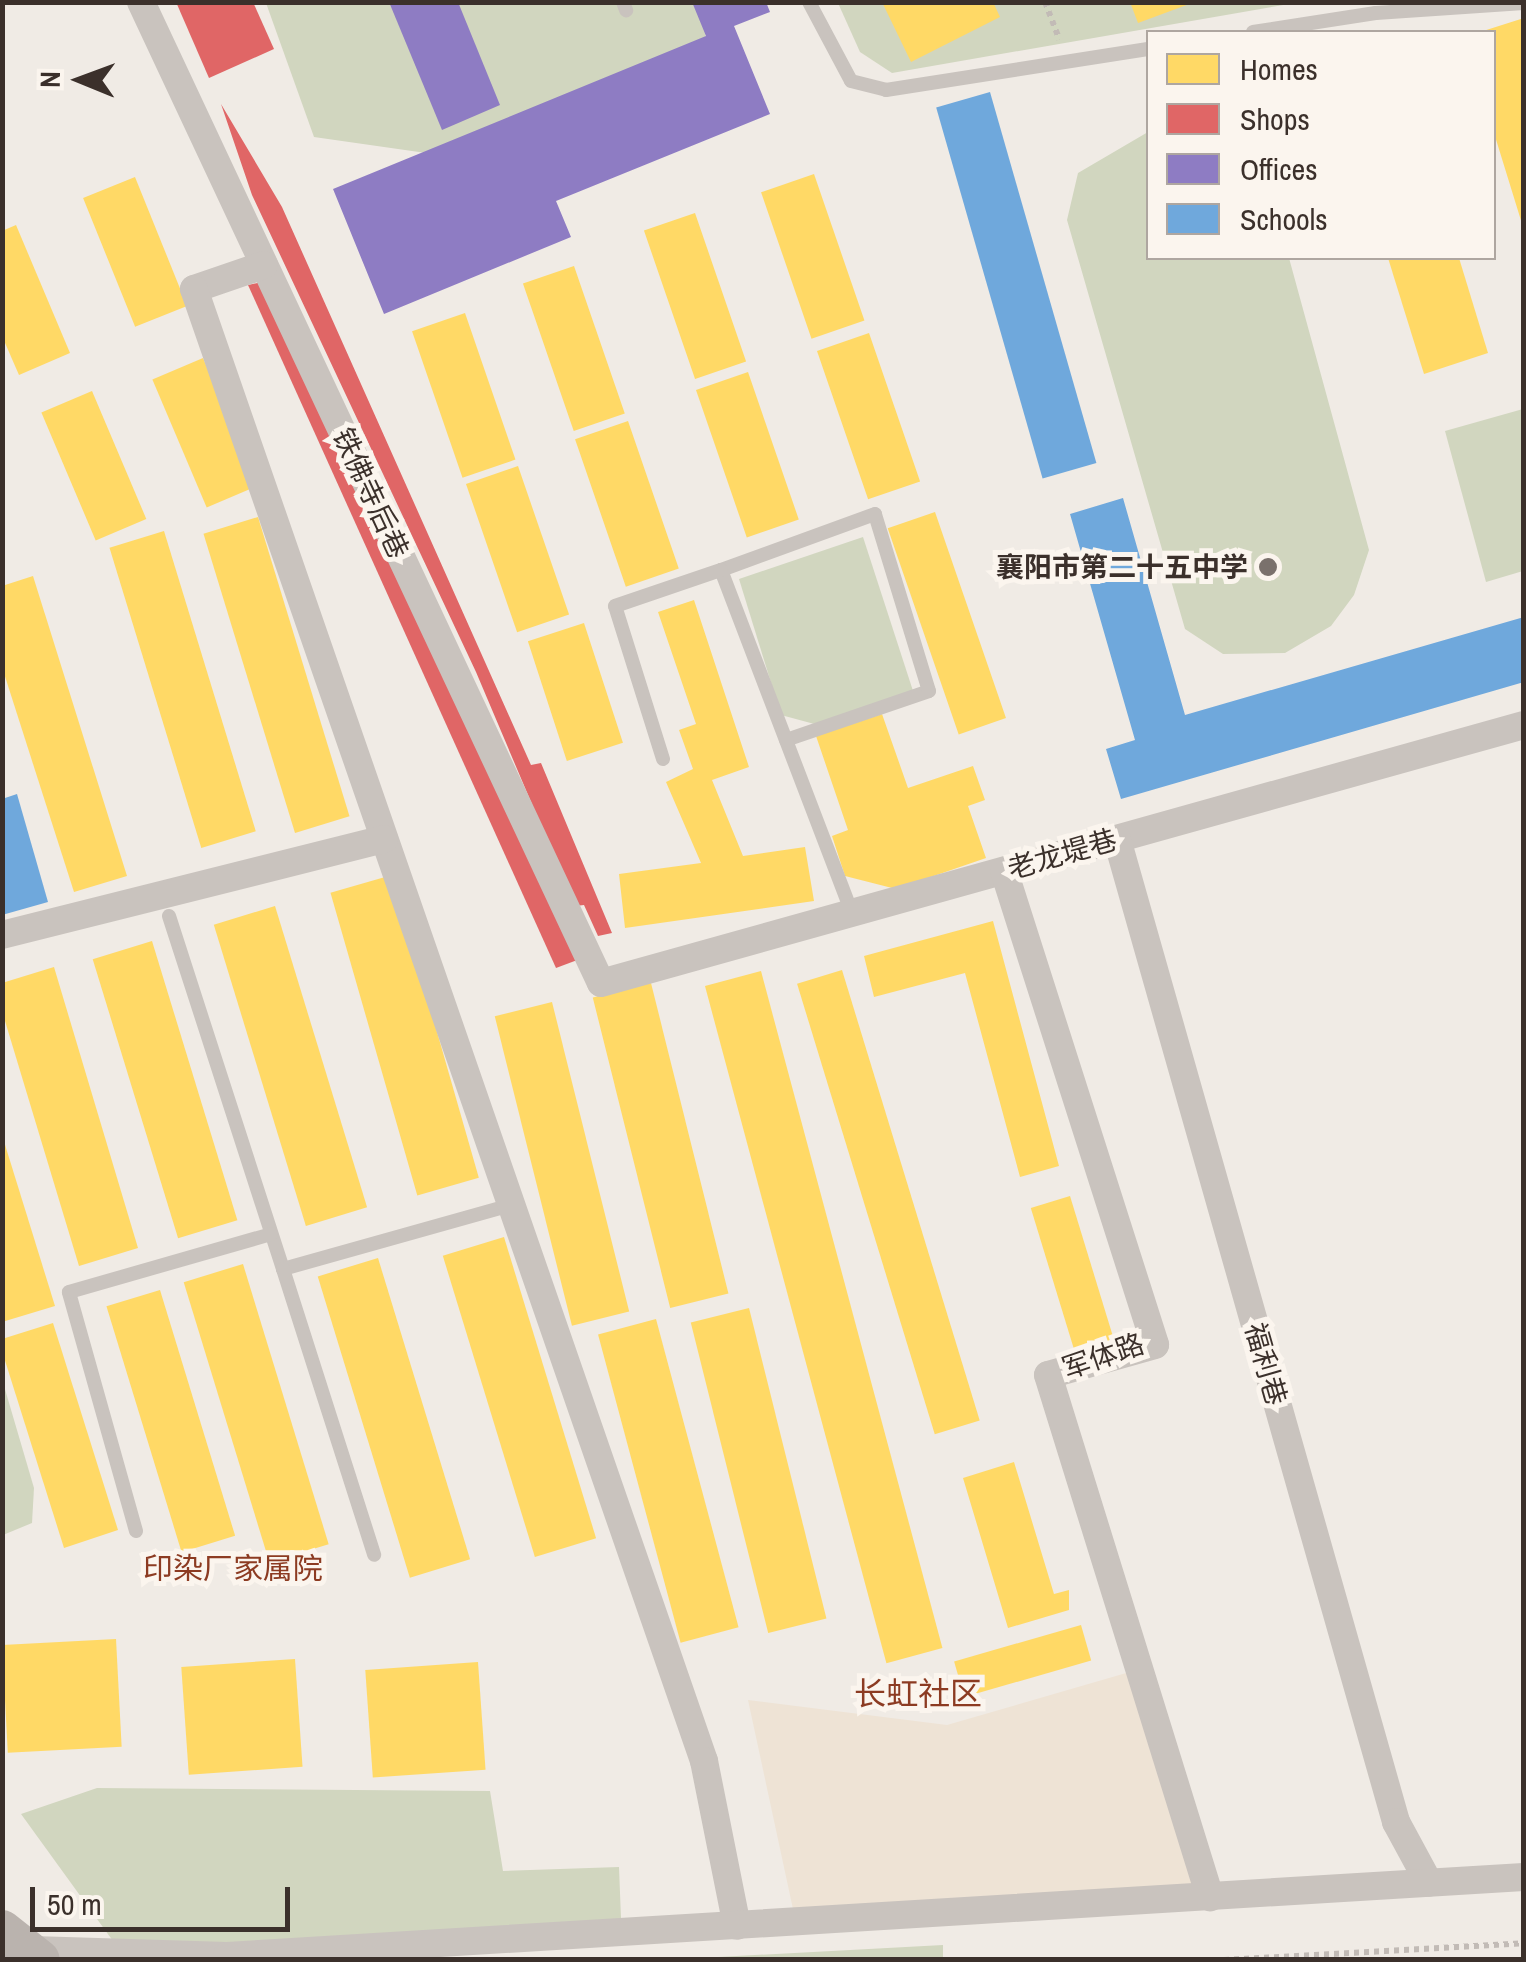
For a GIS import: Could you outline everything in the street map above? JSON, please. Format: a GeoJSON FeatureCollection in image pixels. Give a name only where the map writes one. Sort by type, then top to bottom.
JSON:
{"type":"FeatureCollection","features":[{"type":"Feature","properties":{"kind":"street","name":"铁佛寺后巷"},"geometry":{"type":"LineString","coordinates":[[141,2],[600,984]]}},
{"type":"Feature","properties":{"kind":"street"},"geometry":{"type":"LineString","coordinates":[[264,264],[194,289],[704,1761],[737,1926]]}},
{"type":"Feature","properties":{"kind":"street","name":"老龙堤巷"},"geometry":{"type":"LineString","coordinates":[[600,984],[1524,725]]}},
{"type":"Feature","properties":{"kind":"street"},"geometry":{"type":"LineString","coordinates":[[2,936],[384,839]]}},
{"type":"Feature","properties":{"kind":"street","name":"福利巷"},"geometry":{"type":"LineString","coordinates":[[1117,839],[1396,1822],[1428,1883]]}},
{"type":"Feature","properties":{"kind":"street","name":"军体路"},"geometry":{"type":"LineString","coordinates":[[1004,871],[1155,1345],[1048,1375],[1210,1897]]}},
{"type":"Feature","properties":{"kind":"street"},"geometry":{"type":"LineString","coordinates":[[25,1946],[227,1956],[1524,1877]]}},
{"type":"Feature","properties":{"kind":"lane"},"geometry":{"type":"LineString","coordinates":[[809,2],[851,81],[886,90],[1146,49]]}},
{"type":"Feature","properties":{"kind":"lane"},"geometry":{"type":"LineString","coordinates":[[1266,30],[1376,13],[1524,3]]}},
{"type":"Feature","properties":{"kind":"lane"},"geometry":{"type":"LineString","coordinates":[[663,759],[614,606],[875,514],[930,691],[786,740]]}},
{"type":"Feature","properties":{"kind":"lane"},"geometry":{"type":"LineString","coordinates":[[720,570],[852,913]]}},
{"type":"Feature","properties":{"kind":"lane"},"geometry":{"type":"LineString","coordinates":[[169,916],[374,1554]]}},
{"type":"Feature","properties":{"kind":"lane"},"geometry":{"type":"LineString","coordinates":[[283,1269],[511,1204]]}},
{"type":"Feature","properties":{"kind":"lane"},"geometry":{"type":"LineString","coordinates":[[136,1531],[69,1292],[271,1234]]}},
{"type":"Feature","properties":{"kind":"path"},"geometry":{"type":"LineString","coordinates":[[1045,2],[1067,62]]}},
{"type":"Feature","properties":{"kind":"path"},"geometry":{"type":"LineString","coordinates":[[1224,1960],[1524,1943]]}},
{"type":"Feature","properties":{"kind":"green space"},"geometry":{"type":"Polygon","coordinates":[[[266,3],[709,3],[702,70],[475,160],[314,137],[266,3]]]}},
{"type":"Feature","properties":{"kind":"green space"},"geometry":{"type":"Polygon","coordinates":[[[838,3],[1295,3],[892,73],[860,52],[838,3]]]}},
{"type":"Feature","properties":{"kind":"green space"},"geometry":{"type":"Polygon","coordinates":[[[1146,133],[1146,260],[1290,260],[1369,550],[1354,595],[1331,626],[1285,653],[1223,654],[1185,629],[1067,220],[1078,173],[1146,133]]]}},
{"type":"Feature","properties":{"kind":"green space"},"geometry":{"type":"Polygon","coordinates":[[[1523,409],[1523,571],[1486,582],[1445,431],[1523,409]]]}},
{"type":"Feature","properties":{"kind":"green space"},"geometry":{"type":"Polygon","coordinates":[[[863,537],[914,694],[818,725],[781,715],[739,579],[863,537]]]}},
{"type":"Feature","properties":{"kind":"green space"},"geometry":{"type":"Polygon","coordinates":[[[2,1379],[34,1488],[32,1523],[3,1535],[2,1379]]]}},
{"type":"Feature","properties":{"kind":"green space"},"geometry":{"type":"Polygon","coordinates":[[[97,1788],[490,1791],[503,1871],[619,1867],[622,1944],[126,1959],[21,1814],[97,1788]]]}},
{"type":"Feature","properties":{"kind":"green space"},"geometry":{"type":"Polygon","coordinates":[[[943,1945],[943,1959],[681,1959],[943,1945]]]}},
{"type":"Feature","properties":{"kind":"shaded area"},"geometry":{"type":"Polygon","coordinates":[[[1140,1669],[1210,1897],[796,1923],[748,1700],[947,1725],[1140,1669]]]}},
{"type":"Feature","properties":{"kind":"building: Homes"},"geometry":{"type":"Polygon","coordinates":[[[882,2],[993,2],[1000,17],[911,62],[882,2]]]}},
{"type":"Feature","properties":{"kind":"building: Homes"},"geometry":{"type":"Polygon","coordinates":[[[1130,2],[1192,2],[1192,3],[1138,23],[1130,2]]]}},
{"type":"Feature","properties":{"kind":"building: Homes"},"geometry":{"type":"Polygon","coordinates":[[[1524,18],[1524,227],[1496,139],[1496,30],[1486,30],[1524,18]]]}},
{"type":"Feature","properties":{"kind":"building: Homes"},"geometry":{"type":"Polygon","coordinates":[[[814,174],[864,321],[812,339],[761,192],[814,174]]]}},
{"type":"Feature","properties":{"kind":"building: Homes"},"geometry":{"type":"Polygon","coordinates":[[[135,177],[187,306],[135,327],[83,198],[135,177]]]}},
{"type":"Feature","properties":{"kind":"building: Homes"},"geometry":{"type":"Polygon","coordinates":[[[695,213],[746,361],[695,379],[644,231],[695,213]]]}},
{"type":"Feature","properties":{"kind":"building: Homes"},"geometry":{"type":"Polygon","coordinates":[[[16,225],[70,353],[19,375],[2,336],[2,231],[16,225]]]}},
{"type":"Feature","properties":{"kind":"building: Homes"},"geometry":{"type":"Polygon","coordinates":[[[1389,260],[1460,260],[1488,353],[1424,374],[1389,260]]]}},
{"type":"Feature","properties":{"kind":"building: Homes"},"geometry":{"type":"Polygon","coordinates":[[[574,266],[625,414],[574,431],[523,284],[574,266]]]}},
{"type":"Feature","properties":{"kind":"building: Homes"},"geometry":{"type":"Polygon","coordinates":[[[465,313],[515,460],[463,478],[412,331],[465,313]]]}},
{"type":"Feature","properties":{"kind":"building: Homes"},"geometry":{"type":"Polygon","coordinates":[[[869,333],[920,481],[868,499],[817,351],[869,333]]]}},
{"type":"Feature","properties":{"kind":"building: Homes"},"geometry":{"type":"Polygon","coordinates":[[[203,358],[257,486],[207,507],[152,379],[203,358]]]}},
{"type":"Feature","properties":{"kind":"building: Homes"},"geometry":{"type":"Polygon","coordinates":[[[748,372],[799,520],[747,537],[696,390],[748,372]]]}},
{"type":"Feature","properties":{"kind":"building: Homes"},"geometry":{"type":"Polygon","coordinates":[[[92,391],[146,519],[96,540],[41,412],[92,391]]]}},
{"type":"Feature","properties":{"kind":"building: Homes"},"geometry":{"type":"Polygon","coordinates":[[[628,421],[679,569],[626,587],[575,439],[628,421]]]}},
{"type":"Feature","properties":{"kind":"building: Homes"},"geometry":{"type":"Polygon","coordinates":[[[518,466],[569,614],[517,632],[466,484],[518,466]]]}},
{"type":"Feature","properties":{"kind":"building: Homes"},"geometry":{"type":"Polygon","coordinates":[[[935,512],[1006,718],[959,734],[888,528],[935,512]]]}},
{"type":"Feature","properties":{"kind":"building: Homes"},"geometry":{"type":"Polygon","coordinates":[[[258,517],[350,816],[295,833],[203,534],[258,517]]]}},
{"type":"Feature","properties":{"kind":"building: Homes"},"geometry":{"type":"Polygon","coordinates":[[[164,531],[256,831],[201,848],[109,548],[164,531]]]}},
{"type":"Feature","properties":{"kind":"building: Homes"},"geometry":{"type":"Polygon","coordinates":[[[33,576],[127,876],[74,892],[2,667],[2,586],[33,576]]]}},
{"type":"Feature","properties":{"kind":"building: Homes"},"geometry":{"type":"Polygon","coordinates":[[[694,600],[749,767],[712,780],[743,856],[805,847],[814,901],[625,928],[619,874],[701,863],[666,782],[693,769],[679,730],[696,724],[658,612],[694,600]]]}},
{"type":"Feature","properties":{"kind":"building: Homes"},"geometry":{"type":"Polygon","coordinates":[[[584,623],[623,743],[567,761],[528,641],[584,623]]]}},
{"type":"Feature","properties":{"kind":"building: Homes"},"geometry":{"type":"Polygon","coordinates":[[[882,714],[908,788],[973,766],[985,800],[968,806],[986,858],[896,889],[845,876],[832,836],[848,830],[816,736],[882,714]]]}},
{"type":"Feature","properties":{"kind":"building: Homes"},"geometry":{"type":"Polygon","coordinates":[[[392,875],[479,1178],[417,1195],[330,893],[392,875]]]}},
{"type":"Feature","properties":{"kind":"building: Homes"},"geometry":{"type":"Polygon","coordinates":[[[275,906],[367,1207],[306,1226],[214,925],[275,906]]]}},
{"type":"Feature","properties":{"kind":"building: Homes"},"geometry":{"type":"Polygon","coordinates":[[[993,921],[1059,1166],[1020,1177],[965,973],[874,997],[864,956],[993,921]]]}},
{"type":"Feature","properties":{"kind":"building: Homes"},"geometry":{"type":"Polygon","coordinates":[[[152,941],[237,1220],[178,1238],[93,959],[152,941]]]}},
{"type":"Feature","properties":{"kind":"building: Homes"},"geometry":{"type":"Polygon","coordinates":[[[54,967],[138,1248],[79,1266],[2,1011],[2,983],[54,967]]]}},
{"type":"Feature","properties":{"kind":"building: Homes"},"geometry":{"type":"Polygon","coordinates":[[[842,970],[980,1420],[935,1434],[797,984],[842,970]]]}},
{"type":"Feature","properties":{"kind":"building: Homes"},"geometry":{"type":"Polygon","coordinates":[[[761,971],[942,1648],[886,1663],[705,986],[761,971]]]}},
{"type":"Feature","properties":{"kind":"building: Homes"},"geometry":{"type":"Polygon","coordinates":[[[651,983],[728,1293],[670,1308],[593,998],[651,983]]]}},
{"type":"Feature","properties":{"kind":"building: Homes"},"geometry":{"type":"Polygon","coordinates":[[[552,1002],[629,1312],[572,1326],[495,1016],[552,1002]]]}},
{"type":"Feature","properties":{"kind":"building: Homes"},"geometry":{"type":"Polygon","coordinates":[[[2,1135],[55,1306],[2,1322],[2,1135]]]}},
{"type":"Feature","properties":{"kind":"building: Homes"},"geometry":{"type":"Polygon","coordinates":[[[1070,1196],[1115,1342],[1076,1354],[1031,1208],[1070,1196]]]}},
{"type":"Feature","properties":{"kind":"building: Homes"},"geometry":{"type":"Polygon","coordinates":[[[504,1237],[596,1538],[535,1557],[443,1256],[504,1237]]]}},
{"type":"Feature","properties":{"kind":"building: Homes"},"geometry":{"type":"Polygon","coordinates":[[[378,1258],[470,1559],[410,1578],[318,1276],[378,1258]]]}},
{"type":"Feature","properties":{"kind":"building: Homes"},"geometry":{"type":"Polygon","coordinates":[[[243,1264],[329,1544],[269,1562],[184,1282],[243,1264]]]}},
{"type":"Feature","properties":{"kind":"building: Homes"},"geometry":{"type":"Polygon","coordinates":[[[160,1290],[235,1536],[182,1552],[106,1306],[160,1290]]]}},
{"type":"Feature","properties":{"kind":"building: Homes"},"geometry":{"type":"Polygon","coordinates":[[[749,1308],[826,1618],[768,1633],[691,1323],[749,1308]]]}},
{"type":"Feature","properties":{"kind":"building: Homes"},"geometry":{"type":"Polygon","coordinates":[[[656,1319],[739,1627],[681,1643],[598,1335],[656,1319]]]}},
{"type":"Feature","properties":{"kind":"building: Homes"},"geometry":{"type":"Polygon","coordinates":[[[53,1323],[118,1530],[64,1548],[2,1351],[2,1339],[53,1323]]]}},
{"type":"Feature","properties":{"kind":"building: Homes"},"geometry":{"type":"Polygon","coordinates":[[[1014,1462],[1054,1594],[1069,1590],[1069,1610],[1008,1628],[963,1478],[1014,1462]]]}},
{"type":"Feature","properties":{"kind":"building: Homes"},"geometry":{"type":"Polygon","coordinates":[[[1081,1625],[1091,1661],[964,1697],[954,1661],[1081,1625]]]}},
{"type":"Feature","properties":{"kind":"building: Homes"},"geometry":{"type":"Polygon","coordinates":[[[116,1639],[122,1747],[8,1753],[2,1645],[116,1639]]]}},
{"type":"Feature","properties":{"kind":"building: Homes"},"geometry":{"type":"Polygon","coordinates":[[[295,1659],[303,1767],[189,1775],[181,1667],[295,1659]]]}},
{"type":"Feature","properties":{"kind":"building: Homes"},"geometry":{"type":"Polygon","coordinates":[[[478,1662],[486,1770],[373,1778],[365,1670],[478,1662]]]}},
{"type":"Feature","properties":{"kind":"building: Shops"},"geometry":{"type":"Polygon","coordinates":[[[176,2],[253,2],[274,49],[209,78],[176,2]]]}},
{"type":"Feature","properties":{"kind":"building: Shops"},"geometry":{"type":"Polygon","coordinates":[[[221,104],[282,207],[531,765],[541,763],[612,933],[598,936],[584,905],[575,906],[476,672],[252,195],[221,104]]]}},
{"type":"Feature","properties":{"kind":"building: Shops"},"geometry":{"type":"Polygon","coordinates":[[[262,282],[580,959],[556,968],[248,285],[262,282]]]}},
{"type":"Feature","properties":{"kind":"building: Offices"},"geometry":{"type":"Polygon","coordinates":[[[389,2],[458,2],[500,105],[442,130],[389,2]]]}},
{"type":"Feature","properties":{"kind":"building: Offices"},"geometry":{"type":"Polygon","coordinates":[[[692,2],[766,2],[770,12],[734,26],[770,114],[556,201],[571,237],[384,314],[333,189],[706,36],[692,2]]]}},
{"type":"Feature","properties":{"kind":"building: Schools"},"geometry":{"type":"Polygon","coordinates":[[[990,92],[1096,463],[1043,478],[936,107],[990,92]]]}},
{"type":"Feature","properties":{"kind":"building: Schools"},"geometry":{"type":"Polygon","coordinates":[[[1123,498],[1185,715],[1524,617],[1524,682],[1121,799],[1106,749],[1135,740],[1070,514],[1123,498]]]}},
{"type":"Feature","properties":{"kind":"building: Schools"},"geometry":{"type":"Polygon","coordinates":[[[17,794],[48,902],[2,915],[2,799],[17,794]]]}},
{"type":"Feature","properties":{"kind":"place","name":"襄阳市第二十五中学"},"geometry":{"type":"Point","coordinates":[1268,567]}},
{"type":"Feature","properties":{"kind":"district","name":"印染厂家属院"},"geometry":{"type":"Point","coordinates":[233,1568]}},
{"type":"Feature","properties":{"kind":"district","name":"长虹社区"},"geometry":{"type":"Point","coordinates":[918,1694]}}]}
